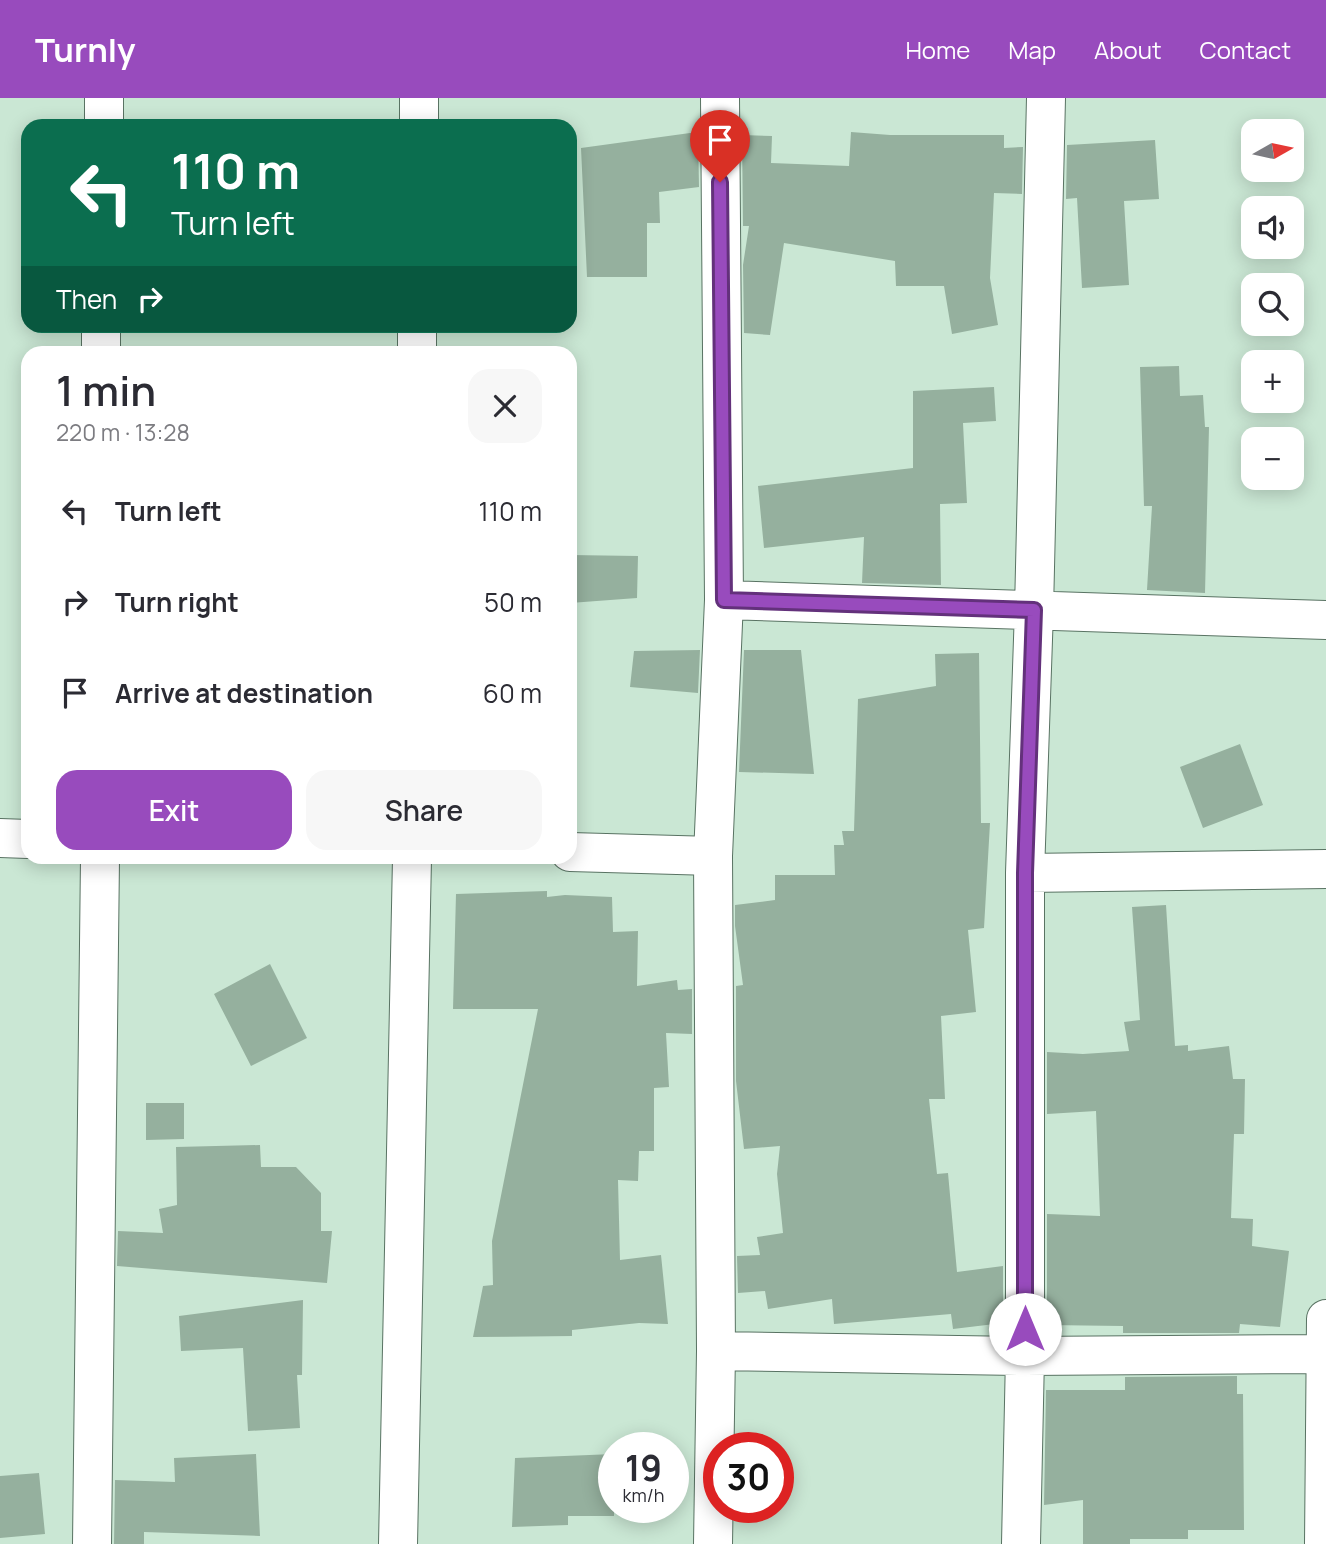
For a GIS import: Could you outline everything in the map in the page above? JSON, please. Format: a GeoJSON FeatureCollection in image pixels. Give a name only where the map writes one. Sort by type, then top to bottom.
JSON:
{"type":"FeatureCollection","features":[{"type":"Feature","properties":{"kind":"street"},"geometry":{"type":"LineString","coordinates":[[104,98],[104,119]]}},
{"type":"Feature","properties":{"kind":"street"},"geometry":{"type":"LineString","coordinates":[[419,98],[419,119]]}},
{"type":"Feature","properties":{"kind":"street"},"geometry":{"type":"LineString","coordinates":[[713,1544],[716,1351],[713,856],[724,600],[720,98]]}},
{"type":"Feature","properties":{"kind":"street"},"geometry":{"type":"LineString","coordinates":[[1021,1544],[1025,1356],[1025,873],[1046,98]]}},
{"type":"Feature","properties":{"kind":"street"},"geometry":{"type":"LineString","coordinates":[[724,600],[1326,620]]}},
{"type":"Feature","properties":{"kind":"street"},"geometry":{"type":"LineString","coordinates":[[0,838],[21,839]]}},
{"type":"Feature","properties":{"kind":"street"},"geometry":{"type":"LineString","coordinates":[[577,852],[713,856]]}},
{"type":"Feature","properties":{"kind":"street"},"geometry":{"type":"LineString","coordinates":[[92,1544],[100,864]]}},
{"type":"Feature","properties":{"kind":"street"},"geometry":{"type":"LineString","coordinates":[[398,1544],[412,864]]}},
{"type":"Feature","properties":{"kind":"street"},"geometry":{"type":"LineString","coordinates":[[1025,873],[1326,869]]}},
{"type":"Feature","properties":{"kind":"street"},"geometry":{"type":"LineString","coordinates":[[1324,1544],[1326,1319]]}},
{"type":"Feature","properties":{"kind":"street"},"geometry":{"type":"LineString","coordinates":[[716,1351],[1025,1356],[1325,1354]]}},
{"type":"Feature","properties":{"kind":"building"},"geometry":{"type":"Polygon","coordinates":[[[851,132],[890,135],[1004,135],[1004,148],[1023,147],[1022,194],[994,193],[990,278],[998,325],[952,334],[944,286],[896,286],[895,261],[784,243],[770,335],[744,333],[743,265],[749,226],[743,226],[742,135],[772,136],[771,163],[849,166],[851,132]]]}},
{"type":"Feature","properties":{"kind":"building"},"geometry":{"type":"Polygon","coordinates":[[[698,133],[699,187],[659,192],[660,223],[647,223],[647,277],[587,277],[581,148],[698,133]]]}},
{"type":"Feature","properties":{"kind":"building"},"geometry":{"type":"Polygon","coordinates":[[[1155,140],[1159,199],[1124,201],[1129,285],[1082,288],[1077,198],[1066,199],[1067,145],[1155,140]]]}},
{"type":"Feature","properties":{"kind":"building"},"geometry":{"type":"Polygon","coordinates":[[[1179,366],[1180,396],[1203,395],[1205,427],[1209,427],[1205,593],[1147,590],[1152,506],[1144,506],[1140,367],[1179,366]]]}},
{"type":"Feature","properties":{"kind":"building"},"geometry":{"type":"Polygon","coordinates":[[[994,387],[996,421],[963,423],[967,503],[940,504],[941,585],[862,583],[864,537],[764,548],[758,486],[913,468],[913,391],[994,387]]]}},
{"type":"Feature","properties":{"kind":"building"},"geometry":{"type":"Polygon","coordinates":[[[577,555],[638,556],[637,598],[577,602],[577,555]]]}},
{"type":"Feature","properties":{"kind":"building"},"geometry":{"type":"Polygon","coordinates":[[[700,650],[698,693],[630,687],[634,651],[700,650]]]}},
{"type":"Feature","properties":{"kind":"building"},"geometry":{"type":"Polygon","coordinates":[[[744,650],[801,650],[814,774],[739,772],[744,650]]]}},
{"type":"Feature","properties":{"kind":"building"},"geometry":{"type":"Polygon","coordinates":[[[979,653],[981,823],[990,823],[984,928],[968,930],[976,1012],[941,1016],[945,1099],[929,1099],[937,1174],[948,1173],[957,1272],[1003,1266],[1003,1323],[953,1329],[951,1314],[834,1324],[832,1299],[768,1309],[765,1291],[738,1293],[737,1256],[760,1255],[757,1237],[783,1233],[777,1174],[780,1146],[744,1149],[736,1081],[736,986],[743,985],[735,905],[775,900],[775,875],[835,875],[834,845],[844,845],[842,831],[854,831],[858,699],[936,686],[935,654],[979,653]]]}},
{"type":"Feature","properties":{"kind":"building"},"geometry":{"type":"Polygon","coordinates":[[[1240,744],[1263,805],[1203,828],[1180,767],[1240,744]]]}},
{"type":"Feature","properties":{"kind":"building"},"geometry":{"type":"Polygon","coordinates":[[[547,891],[547,897],[612,897],[613,932],[638,931],[637,986],[677,980],[678,990],[692,989],[692,1034],[666,1033],[669,1087],[654,1088],[654,1151],[639,1151],[638,1181],[618,1180],[620,1260],[661,1255],[668,1324],[639,1323],[572,1330],[572,1336],[473,1337],[483,1286],[493,1285],[492,1241],[538,1009],[453,1009],[456,894],[547,891]]]}},
{"type":"Feature","properties":{"kind":"building"},"geometry":{"type":"Polygon","coordinates":[[[1166,905],[1175,1046],[1188,1045],[1188,1051],[1229,1046],[1233,1079],[1245,1079],[1244,1134],[1234,1134],[1231,1218],[1253,1219],[1252,1246],[1289,1251],[1280,1327],[1240,1324],[1239,1333],[1123,1333],[1123,1326],[1047,1325],[1047,1214],[1100,1216],[1096,1111],[1047,1114],[1047,1052],[1083,1054],[1129,1051],[1124,1022],[1140,1020],[1132,907],[1166,905]]]}},
{"type":"Feature","properties":{"kind":"building"},"geometry":{"type":"Polygon","coordinates":[[[270,964],[307,1038],[251,1066],[214,994],[270,964]]]}},
{"type":"Feature","properties":{"kind":"building"},"geometry":{"type":"Polygon","coordinates":[[[146,1103],[184,1103],[184,1139],[146,1140],[146,1103]]]}},
{"type":"Feature","properties":{"kind":"building"},"geometry":{"type":"Polygon","coordinates":[[[260,1145],[261,1167],[296,1167],[321,1193],[321,1231],[332,1231],[327,1283],[117,1266],[118,1231],[163,1233],[159,1209],[177,1205],[176,1147],[260,1145]]]}},
{"type":"Feature","properties":{"kind":"building"},"geometry":{"type":"Polygon","coordinates":[[[303,1300],[302,1375],[297,1375],[300,1428],[248,1431],[243,1348],[181,1351],[179,1316],[303,1300]]]}},
{"type":"Feature","properties":{"kind":"building"},"geometry":{"type":"Polygon","coordinates":[[[1237,1376],[1237,1394],[1243,1394],[1244,1530],[1188,1530],[1188,1539],[1130,1539],[1130,1544],[1083,1544],[1083,1500],[1044,1505],[1046,1390],[1125,1390],[1125,1377],[1237,1376]]]}},
{"type":"Feature","properties":{"kind":"building"},"geometry":{"type":"Polygon","coordinates":[[[256,1454],[260,1536],[144,1532],[144,1544],[114,1544],[115,1480],[175,1482],[174,1458],[256,1454]]]}},
{"type":"Feature","properties":{"kind":"building"},"geometry":{"type":"Polygon","coordinates":[[[598,1455],[598,1516],[568,1516],[568,1525],[512,1527],[515,1458],[598,1455]]]}},
{"type":"Feature","properties":{"kind":"building"},"geometry":{"type":"Polygon","coordinates":[[[39,1473],[45,1534],[0,1538],[0,1476],[39,1473]]]}},
{"type":"Feature","properties":{"kind":"route"},"geometry":{"type":"LineString","coordinates":[[720,182],[724,600],[1034,610],[1025,873],[1025,1329]]}}]}
